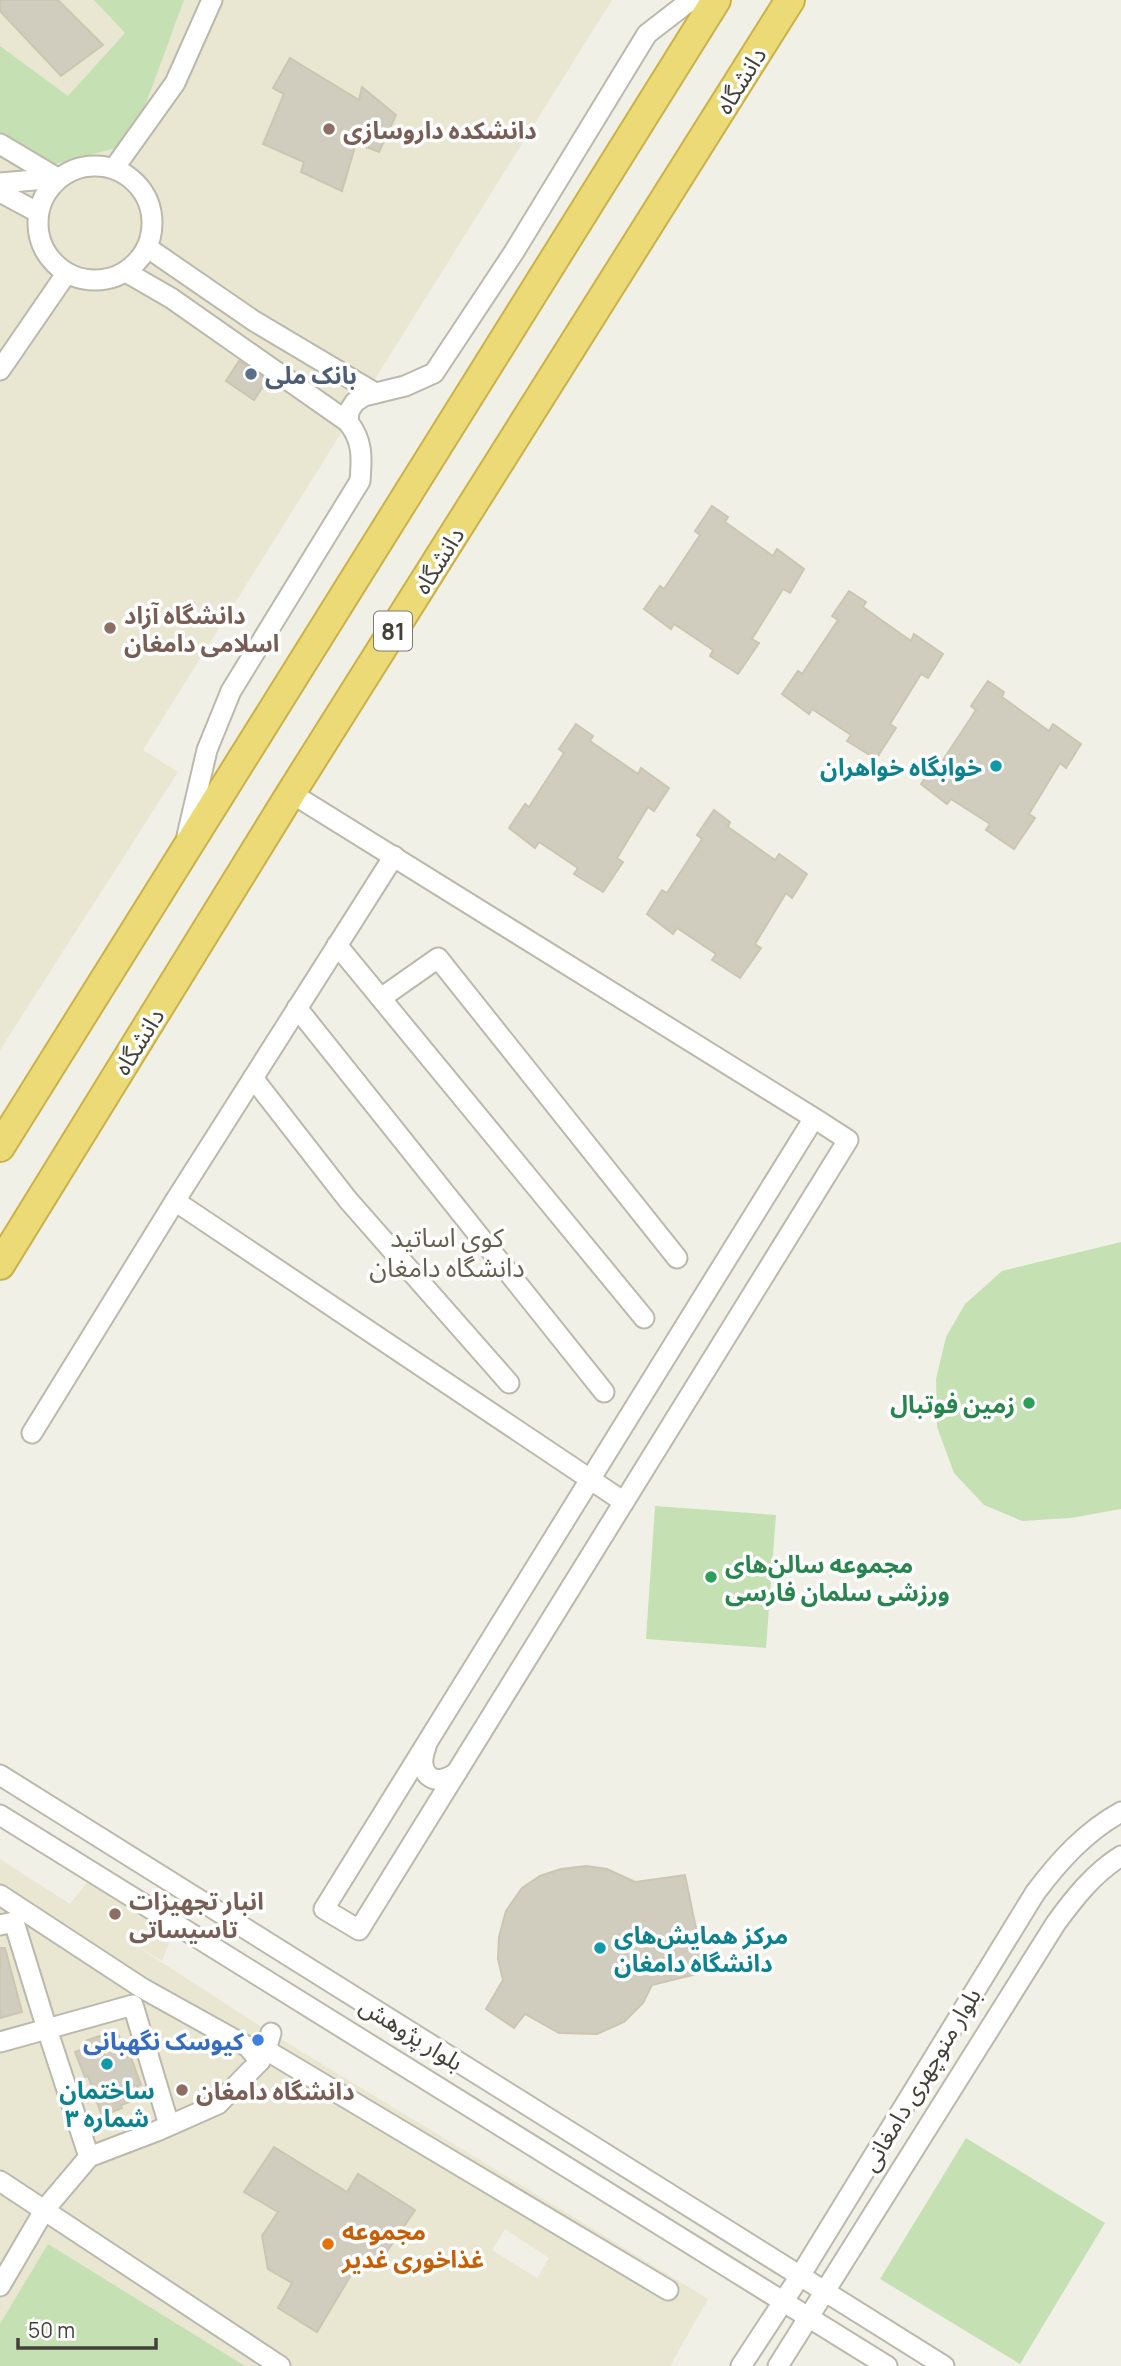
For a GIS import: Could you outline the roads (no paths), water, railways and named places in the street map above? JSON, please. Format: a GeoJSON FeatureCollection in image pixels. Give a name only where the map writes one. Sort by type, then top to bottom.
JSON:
{"type":"FeatureCollection","features":[{"type":"Feature","properties":{"kind":"highway","name":"81"},"geometry":{"type":"LineString","coordinates":[[0,1147],[716,0]]}},
{"type":"Feature","properties":{"kind":"highway","name":"دانشگاه"},"geometry":{"type":"LineString","coordinates":[[0,1265],[291,793],[790,0]]}},
{"type":"Feature","properties":{"kind":"street"},"geometry":{"type":"LineString","coordinates":[[115,167],[175,83],[212,0]]}},
{"type":"Feature","properties":{"kind":"street"},"geometry":{"type":"LineString","coordinates":[[348,422],[349,411],[355,402],[364,396],[405,386],[434,373],[514,252],[647,34],[691,0]]}},
{"type":"Feature","properties":{"kind":"street"},"geometry":{"type":"LineString","coordinates":[[0,144],[57,178]]}},
{"type":"Feature","properties":{"kind":"street"},"geometry":{"type":"LineString","coordinates":[[0,183],[57,178],[84,165],[115,167],[141,186],[153,216],[148,248],[127,272],[96,282],[66,274],[42,247],[37,212],[57,178]]}},
{"type":"Feature","properties":{"kind":"street"},"geometry":{"type":"LineString","coordinates":[[0,191],[37,212]]}},
{"type":"Feature","properties":{"kind":"street"},"geometry":{"type":"LineString","coordinates":[[148,248],[254,321],[374,393]]}},
{"type":"Feature","properties":{"kind":"street"},"geometry":{"type":"LineString","coordinates":[[127,272],[171,298],[348,422],[358,435],[362,457],[360,481],[231,691],[207,750],[183,852]]}},
{"type":"Feature","properties":{"kind":"street"},"geometry":{"type":"LineString","coordinates":[[0,370],[66,274]]}},
{"type":"Feature","properties":{"kind":"street"},"geometry":{"type":"LineString","coordinates":[[291,793],[394,856],[814,1118],[848,1140],[359,1930],[324,1909],[814,1118]]}},
{"type":"Feature","properties":{"kind":"street"},"geometry":{"type":"LineString","coordinates":[[32,1433],[174,1201],[394,856]]}},
{"type":"Feature","properties":{"kind":"street"},"geometry":{"type":"LineString","coordinates":[[337,945],[644,1318]]}},
{"type":"Feature","properties":{"kind":"street"},"geometry":{"type":"LineString","coordinates":[[381,998],[438,958],[677,1258]]}},
{"type":"Feature","properties":{"kind":"street"},"geometry":{"type":"LineString","coordinates":[[298,1008],[604,1392]]}},
{"type":"Feature","properties":{"kind":"street"},"geometry":{"type":"LineString","coordinates":[[253,1078],[348,1200],[509,1383]]}},
{"type":"Feature","properties":{"kind":"street"},"geometry":{"type":"LineString","coordinates":[[174,1201],[624,1502]]}},
{"type":"Feature","properties":{"kind":"street"},"geometry":{"type":"LineString","coordinates":[[429,1740],[422,1755],[422,1767],[429,1777],[436,1781],[447,1779],[457,1772]]}},
{"type":"Feature","properties":{"kind":"street","name":"بلوار پژوهش"},"geometry":{"type":"LineString","coordinates":[[0,1775],[944,2366]]}},
{"type":"Feature","properties":{"kind":"street","name":"بلوار منوچهری دامغانی"},"geometry":{"type":"LineString","coordinates":[[741,2366],[800,2276],[1035,1893],[1073,1848],[1121,1812]]}},
{"type":"Feature","properties":{"kind":"street","name":"بلوار پژوهش"},"geometry":{"type":"LineString","coordinates":[[0,1815],[887,2366]]}},
{"type":"Feature","properties":{"kind":"street","name":"بلوار منوچهری دامغانی"},"geometry":{"type":"LineString","coordinates":[[778,2366],[1056,1923],[1073,1899],[1093,1878],[1121,1856]]}},
{"type":"Feature","properties":{"kind":"street"},"geometry":{"type":"LineString","coordinates":[[0,1895],[12,1919],[89,2157]]}},
{"type":"Feature","properties":{"kind":"street"},"geometry":{"type":"LineString","coordinates":[[12,1919],[138,1997],[248,2047],[266,2048],[668,2291]]}},
{"type":"Feature","properties":{"kind":"street"},"geometry":{"type":"LineString","coordinates":[[0,2042],[47,2029],[138,1997]]}},
{"type":"Feature","properties":{"kind":"street"},"geometry":{"type":"LineString","coordinates":[[138,1997],[169,2125]]}},
{"type":"Feature","properties":{"kind":"street"},"geometry":{"type":"LineString","coordinates":[[0,2286],[45,2209],[89,2157],[218,2104],[266,2048]]}},
{"type":"Feature","properties":{"kind":"street"},"geometry":{"type":"LineString","coordinates":[[0,2181],[280,2366]]}},
{"type":"Feature","properties":{"kind":"place","name":"دانشکده داروسازی"},"geometry":{"type":"Point","coordinates":[329,129]}},
{"type":"Feature","properties":{"kind":"place","name":"بانک ملی"},"geometry":{"type":"Point","coordinates":[251,374]}},
{"type":"Feature","properties":{"kind":"place","name":"دانشگاه آزاد اسلامی دامغان"},"geometry":{"type":"Point","coordinates":[110,628]}},
{"type":"Feature","properties":{"kind":"place","name":"خوابگاه خواهران"},"geometry":{"type":"Point","coordinates":[996,766]}},
{"type":"Feature","properties":{"kind":"place","name":"زمین فوتبال"},"geometry":{"type":"Point","coordinates":[1029,1403]}},
{"type":"Feature","properties":{"kind":"place","name":"مجموعه سالن‌های ورزشی سلمان فارسی"},"geometry":{"type":"Point","coordinates":[711,1577]}},
{"type":"Feature","properties":{"kind":"place","name":"انبار تجهیزات تاسیساتی"},"geometry":{"type":"Point","coordinates":[115,1914]}},
{"type":"Feature","properties":{"kind":"place","name":"مرکز همایش‌های دانشگاه دامغان"},"geometry":{"type":"Point","coordinates":[600,1948]}},
{"type":"Feature","properties":{"kind":"place","name":"کیوسک نگهبانی"},"geometry":{"type":"Point","coordinates":[258,2040]}},
{"type":"Feature","properties":{"kind":"place","name":"ساختمان شماره ۳"},"geometry":{"type":"Point","coordinates":[107,2064]}},
{"type":"Feature","properties":{"kind":"place","name":"دانشگاه دامغان"},"geometry":{"type":"Point","coordinates":[182,2090]}},
{"type":"Feature","properties":{"kind":"place","name":"مجموعه غذاخوری غدیر"},"geometry":{"type":"Point","coordinates":[328,2244]}},
{"type":"Feature","properties":{"kind":"district","name":"کوی اساتید دانشگاه دامغان"},"geometry":{"type":"Point","coordinates":[447,1252]}}]}
